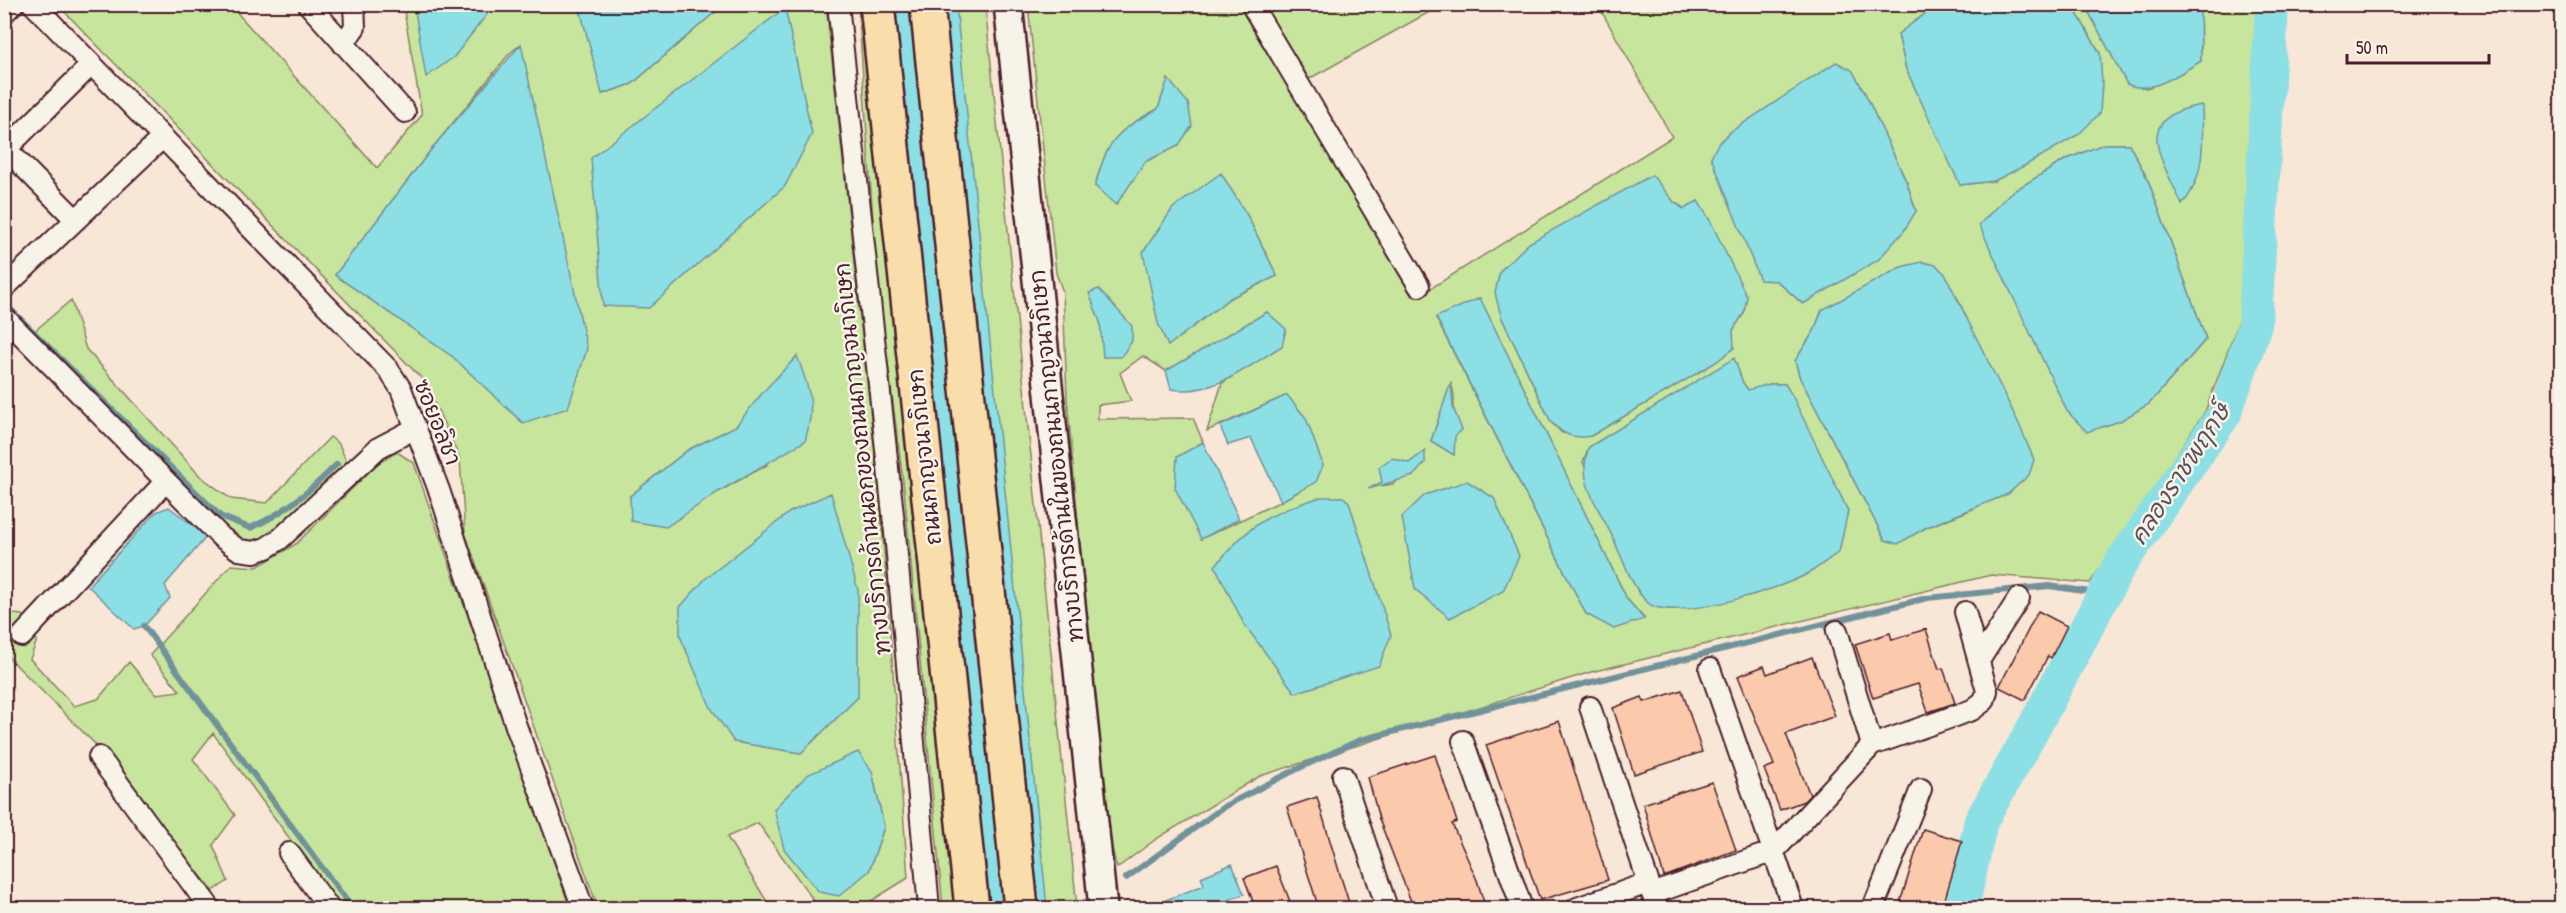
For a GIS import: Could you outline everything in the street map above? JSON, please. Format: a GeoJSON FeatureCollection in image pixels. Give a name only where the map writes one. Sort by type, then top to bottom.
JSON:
{"type":"FeatureCollection","features":[{"type":"Feature","properties":{"kind":"highway","name":"ถนนกาญจนาภิเษก"},"geometry":{"type":"LineString","coordinates":[[877,4],[972,909]]}},
{"type":"Feature","properties":{"kind":"highway"},"geometry":{"type":"LineString","coordinates":[[927,4],[1021,909]]}},
{"type":"Feature","properties":{"kind":"main road","name":"ทางบริการด้านในของถนนกาญจนาภิเษก"},"geometry":{"type":"LineString","coordinates":[[1008,4],[1103,909]]}},
{"type":"Feature","properties":{"kind":"street"},"geometry":{"type":"LineString","coordinates":[[4,13],[14,4]]}},
{"type":"Feature","properties":{"kind":"street","name":"ซอยอลิชา"},"geometry":{"type":"LineString","coordinates":[[33,4],[388,369],[401,389],[440,493],[516,726],[583,909]]}},
{"type":"Feature","properties":{"kind":"street"},"geometry":{"type":"LineString","coordinates":[[308,4],[405,112]]}},
{"type":"Feature","properties":{"kind":"street"},"geometry":{"type":"LineString","coordinates":[[343,44],[355,27],[354,4]]}},
{"type":"Feature","properties":{"kind":"street","name":"ทางบริการด้านนอกของถนนกาญจนาภิเษก"},"geometry":{"type":"LineString","coordinates":[[838,4],[895,533],[929,909]]}},
{"type":"Feature","properties":{"kind":"street"},"geometry":{"type":"LineString","coordinates":[[1251,4],[1419,286]]}},
{"type":"Feature","properties":{"kind":"street"},"geometry":{"type":"LineString","coordinates":[[76,220],[5,149],[91,65]]}},
{"type":"Feature","properties":{"kind":"street"},"geometry":{"type":"LineString","coordinates":[[4,288],[162,138]]}},
{"type":"Feature","properties":{"kind":"street"},"geometry":{"type":"LineString","coordinates":[[4,316],[221,537],[239,550],[254,552],[280,539],[378,448],[416,428]]}},
{"type":"Feature","properties":{"kind":"street"},"geometry":{"type":"LineString","coordinates":[[22,636],[166,481]]}},
{"type":"Feature","properties":{"kind":"street"},"geometry":{"type":"LineString","coordinates":[[1980,659],[2019,598]]}},
{"type":"Feature","properties":{"kind":"street"},"geometry":{"type":"LineString","coordinates":[[1577,909],[1652,895],[1774,851],[1872,745],[1972,710],[1984,701],[1987,691],[1980,659],[1965,612]]}},
{"type":"Feature","properties":{"kind":"street"},"geometry":{"type":"LineString","coordinates":[[1837,631],[1872,745]]}},
{"type":"Feature","properties":{"kind":"street"},"geometry":{"type":"LineString","coordinates":[[1710,669],[1793,909]]}},
{"type":"Feature","properties":{"kind":"street"},"geometry":{"type":"LineString","coordinates":[[1590,707],[1652,895]]}},
{"type":"Feature","properties":{"kind":"street"},"geometry":{"type":"LineString","coordinates":[[1463,741],[1522,909]]}},
{"type":"Feature","properties":{"kind":"street"},"geometry":{"type":"LineString","coordinates":[[99,758],[210,909]]}},
{"type":"Feature","properties":{"kind":"street"},"geometry":{"type":"LineString","coordinates":[[1343,776],[1387,909]]}},
{"type":"Feature","properties":{"kind":"street"},"geometry":{"type":"LineString","coordinates":[[1873,909],[1921,789]]}},
{"type":"Feature","properties":{"kind":"street"},"geometry":{"type":"LineString","coordinates":[[290,853],[329,909]]}},
{"type":"Feature","properties":{"kind":"green space"},"geometry":{"type":"Polygon","coordinates":[[[58,5],[230,5],[377,168],[422,115],[403,5],[579,5],[603,94],[632,84],[723,5],[826,5],[881,509],[908,878],[860,908],[819,908],[758,823],[727,837],[771,908],[598,908],[465,533],[460,459],[425,382],[58,5]],[[521,44],[510,53],[434,146],[335,275],[453,357],[523,423],[521,44]],[[736,426],[688,450],[630,496],[718,492],[767,465],[736,426]],[[858,697],[734,742],[801,753],[858,697]],[[872,771],[869,871],[884,827],[872,771]]]}},
{"type":"Feature","properties":{"kind":"green space"},"geometry":{"type":"Polygon","coordinates":[[[858,5],[985,5],[1077,908],[943,908],[904,489],[877,278],[858,5]]]}},
{"type":"Feature","properties":{"kind":"green space"},"geometry":{"type":"Polygon","coordinates":[[[1028,5],[1244,5],[1422,294],[1672,137],[1598,5],[1937,5],[1898,34],[1906,69],[1961,185],[1994,181],[2079,134],[2100,53],[2072,5],[2085,5],[2127,84],[2147,88],[2201,61],[2200,5],[2265,5],[2245,305],[2205,412],[2090,583],[1991,575],[1591,672],[1260,776],[1156,839],[1117,868],[1104,818],[1067,398],[1063,292],[1056,273],[1028,5]],[[1168,79],[1158,109],[1132,124],[1116,138],[1110,147],[1095,186],[1178,146],[1168,79]],[[1863,89],[1711,157],[1721,180],[1777,281],[1803,304],[1916,211],[1907,183],[1863,89]],[[2104,144],[2065,160],[2009,194],[2149,404],[2206,339],[2148,180],[2129,144],[2104,144]],[[1698,201],[1685,209],[1674,202],[1501,316],[1551,422],[1562,433],[1591,436],[1716,362],[1733,348],[1733,330],[1744,313],[1698,201]],[[1247,215],[1167,346],[1230,298],[1277,276],[1247,215]],[[1957,297],[1822,310],[1814,331],[1795,361],[1800,378],[1885,540],[1898,543],[1925,528],[1973,509],[1981,351],[1957,297]],[[1480,299],[1436,318],[1586,614],[1644,618],[1627,599],[1480,299]],[[1267,312],[1166,371],[1143,356],[1120,373],[1131,401],[1098,405],[1098,419],[1193,418],[1203,442],[1177,457],[1201,539],[1316,482],[1287,395],[1207,431],[1222,383],[1282,345],[1267,312]],[[1734,359],[1589,447],[1583,462],[1639,594],[1848,511],[1785,384],[1770,384],[1749,391],[1743,383],[1734,359]],[[1451,383],[1431,441],[1454,455],[1454,395],[1451,383]],[[1425,451],[1409,463],[1392,459],[1383,482],[1372,487],[1393,484],[1425,451]]]}},
{"type":"Feature","properties":{"kind":"green space"},"geometry":{"type":"Polygon","coordinates":[[[1264,5],[1442,5],[1309,79],[1264,5]]]}},
{"type":"Feature","properties":{"kind":"green space"},"geometry":{"type":"Polygon","coordinates":[[[71,300],[86,349],[200,476],[231,499],[267,503],[330,437],[339,444],[347,463],[303,510],[275,532],[262,539],[250,541],[232,537],[31,334],[71,300]]]}},
{"type":"Feature","properties":{"kind":"green space"},"geometry":{"type":"Polygon","coordinates":[[[397,452],[414,463],[570,908],[340,908],[213,733],[193,759],[235,815],[213,845],[228,881],[213,891],[96,745],[5,654],[4,613],[22,615],[37,640],[30,659],[74,706],[98,699],[129,662],[156,694],[180,691],[150,655],[231,565],[257,567],[296,544],[377,464],[397,452]]]}},
{"type":"Feature","properties":{"kind":"water"},"geometry":{"type":"Polygon","coordinates":[[[414,4],[494,5],[454,57],[426,77],[414,4]]]}},
{"type":"Feature","properties":{"kind":"water"},"geometry":{"type":"Polygon","coordinates":[[[579,4],[723,5],[632,84],[602,94],[579,4]]]}},
{"type":"Feature","properties":{"kind":"water"},"geometry":{"type":"Polygon","coordinates":[[[869,5],[956,5],[1047,908],[956,908],[869,5]]]}},
{"type":"Feature","properties":{"kind":"water"},"geometry":{"type":"Polygon","coordinates":[[[1937,5],[2072,5],[2100,53],[2102,83],[2100,113],[2079,134],[2026,165],[1994,181],[1960,185],[1906,69],[1898,34],[1937,5]]]}},
{"type":"Feature","properties":{"kind":"water"},"geometry":{"type":"Polygon","coordinates":[[[2085,5],[2200,5],[2201,61],[2165,82],[2145,87],[2127,84],[2085,5]]]}},
{"type":"Feature","properties":{"kind":"water"},"geometry":{"type":"Polygon","coordinates":[[[785,8],[812,134],[785,186],[649,308],[603,306],[591,158],[785,8]]]}},
{"type":"Feature","properties":{"kind":"water"},"geometry":{"type":"Polygon","coordinates":[[[521,44],[587,349],[568,408],[523,423],[453,357],[335,275],[434,146],[521,44]]]}},
{"type":"Feature","properties":{"kind":"water"},"geometry":{"type":"Polygon","coordinates":[[[1836,62],[1852,70],[1863,89],[1907,183],[1916,211],[1904,231],[1878,260],[1803,304],[1777,281],[1760,280],[1711,157],[1718,144],[1730,132],[1836,62]]]}},
{"type":"Feature","properties":{"kind":"water"},"geometry":{"type":"Polygon","coordinates":[[[1168,79],[1188,103],[1192,126],[1178,146],[1146,161],[1116,205],[1095,186],[1104,157],[1115,138],[1132,124],[1158,109],[1168,79]]]}},
{"type":"Feature","properties":{"kind":"water"},"geometry":{"type":"Polygon","coordinates":[[[2202,105],[2202,145],[2199,170],[2190,194],[2182,205],[2160,156],[2157,142],[2158,130],[2165,119],[2179,111],[2202,105]]]}},
{"type":"Feature","properties":{"kind":"water"},"geometry":{"type":"Polygon","coordinates":[[[2104,144],[2129,144],[2148,180],[2206,339],[2149,404],[2120,421],[2087,432],[2067,411],[1979,225],[2009,194],[2065,160],[2104,144]]]}},
{"type":"Feature","properties":{"kind":"water"},"geometry":{"type":"Polygon","coordinates":[[[1221,173],[1247,215],[1277,276],[1230,298],[1168,346],[1158,323],[1143,252],[1173,208],[1221,173]]]}},
{"type":"Feature","properties":{"kind":"water"},"geometry":{"type":"Polygon","coordinates":[[[1652,175],[1674,202],[1684,209],[1698,201],[1711,222],[1747,297],[1744,313],[1733,330],[1734,348],[1716,362],[1591,436],[1569,435],[1551,422],[1501,316],[1495,293],[1500,271],[1529,243],[1652,175]]]}},
{"type":"Feature","properties":{"kind":"water"},"geometry":{"type":"Polygon","coordinates":[[[1922,262],[1936,265],[1945,274],[2019,424],[2034,460],[2029,475],[2008,494],[1925,528],[1898,544],[1885,540],[1800,378],[1795,361],[1814,331],[1822,310],[1901,267],[1922,262]]]}},
{"type":"Feature","properties":{"kind":"water"},"geometry":{"type":"Polygon","coordinates":[[[1099,289],[1132,326],[1132,341],[1121,357],[1103,357],[1100,322],[1089,293],[1099,289]]]}},
{"type":"Feature","properties":{"kind":"water"},"geometry":{"type":"Polygon","coordinates":[[[1480,298],[1627,599],[1644,619],[1614,629],[1586,614],[1436,317],[1480,298]]]}},
{"type":"Feature","properties":{"kind":"water"},"geometry":{"type":"Polygon","coordinates":[[[1267,312],[1286,329],[1282,346],[1243,371],[1216,384],[1187,390],[1171,389],[1166,371],[1267,312]]]}},
{"type":"Feature","properties":{"kind":"water"},"geometry":{"type":"Polygon","coordinates":[[[797,356],[811,407],[805,441],[718,492],[666,527],[631,521],[630,496],[688,450],[736,426],[763,392],[797,356]]]}},
{"type":"Feature","properties":{"kind":"water"},"geometry":{"type":"Polygon","coordinates":[[[1734,358],[1748,390],[1770,384],[1785,384],[1792,395],[1848,511],[1839,552],[1796,580],[1756,594],[1687,609],[1653,606],[1646,601],[1633,583],[1589,489],[1585,469],[1589,447],[1734,358]]]}},
{"type":"Feature","properties":{"kind":"water"},"geometry":{"type":"Polygon","coordinates":[[[1451,382],[1453,407],[1462,430],[1455,436],[1454,455],[1431,441],[1451,382]]]}},
{"type":"Feature","properties":{"kind":"water"},"geometry":{"type":"Polygon","coordinates":[[[1287,395],[1306,418],[1323,465],[1316,482],[1281,501],[1251,438],[1228,445],[1220,426],[1287,395]]]}},
{"type":"Feature","properties":{"kind":"water"},"geometry":{"type":"Polygon","coordinates":[[[1203,442],[1239,519],[1201,539],[1175,488],[1177,457],[1203,442]]]}},
{"type":"Feature","properties":{"kind":"water"},"geometry":{"type":"Polygon","coordinates":[[[1425,451],[1425,463],[1413,476],[1368,489],[1382,482],[1379,467],[1392,458],[1409,463],[1425,451]]]}},
{"type":"Feature","properties":{"kind":"water"},"geometry":{"type":"Polygon","coordinates":[[[1467,481],[1494,498],[1519,556],[1503,591],[1450,618],[1415,589],[1402,517],[1425,495],[1467,481]]]}},
{"type":"Feature","properties":{"kind":"water"},"geometry":{"type":"Polygon","coordinates":[[[831,493],[858,590],[858,697],[801,753],[734,742],[711,708],[680,636],[680,607],[705,579],[790,512],[831,493]]]}},
{"type":"Feature","properties":{"kind":"water"},"geometry":{"type":"Polygon","coordinates":[[[1321,497],[1343,497],[1349,502],[1391,635],[1379,666],[1295,693],[1244,624],[1215,566],[1239,539],[1261,522],[1287,509],[1321,497]]]}},
{"type":"Feature","properties":{"kind":"water"},"geometry":{"type":"Polygon","coordinates":[[[169,507],[207,536],[165,585],[170,598],[144,626],[134,629],[88,586],[156,512],[169,507]]]}},
{"type":"Feature","properties":{"kind":"water"},"geometry":{"type":"Polygon","coordinates":[[[858,752],[872,771],[884,827],[869,871],[839,896],[819,892],[784,849],[774,809],[807,775],[858,752]]]}},
{"type":"Feature","properties":{"kind":"water"},"geometry":{"type":"Polygon","coordinates":[[[1232,864],[1244,894],[1208,908],[1169,908],[1166,900],[1204,885],[1201,877],[1232,864]]]}},
{"type":"Feature","properties":{"kind":"building"},"geometry":{"type":"Polygon","coordinates":[[[2038,611],[2067,626],[2051,658],[2048,656],[2025,700],[1999,687],[2038,611]]]}},
{"type":"Feature","properties":{"kind":"building"},"geometry":{"type":"Polygon","coordinates":[[[1926,629],[1939,669],[1943,668],[1955,703],[1928,712],[1918,684],[1873,698],[1855,644],[1890,633],[1892,640],[1926,629]]]}},
{"type":"Feature","properties":{"kind":"building"},"geometry":{"type":"Polygon","coordinates":[[[1812,657],[1835,716],[1786,734],[1810,795],[1804,801],[1780,810],[1764,769],[1774,765],[1738,676],[1764,666],[1767,674],[1812,657]]]}},
{"type":"Feature","properties":{"kind":"building"},"geometry":{"type":"Polygon","coordinates":[[[1682,690],[1702,752],[1634,774],[1613,708],[1642,697],[1644,702],[1682,690]]]}},
{"type":"Feature","properties":{"kind":"building"},"geometry":{"type":"Polygon","coordinates":[[[1559,721],[1608,880],[1540,900],[1486,745],[1559,721]]]}},
{"type":"Feature","properties":{"kind":"building"},"geometry":{"type":"Polygon","coordinates":[[[1435,755],[1457,822],[1452,824],[1477,880],[1486,909],[1414,909],[1379,819],[1368,777],[1435,755]]]}},
{"type":"Feature","properties":{"kind":"building"},"geometry":{"type":"Polygon","coordinates":[[[1712,782],[1736,850],[1664,877],[1643,804],[1712,782]]]}},
{"type":"Feature","properties":{"kind":"building"},"geometry":{"type":"Polygon","coordinates":[[[1317,797],[1351,909],[1319,909],[1287,807],[1317,797]]]}},
{"type":"Feature","properties":{"kind":"building"},"geometry":{"type":"Polygon","coordinates":[[[1923,829],[1962,841],[1942,909],[1898,909],[1923,829]]]}},
{"type":"Feature","properties":{"kind":"building"},"geometry":{"type":"Polygon","coordinates":[[[1276,866],[1293,909],[1256,909],[1244,878],[1276,866]]]}},
{"type":"Feature","properties":{"kind":"waterway","name":"คลองราชพฤกษ์"},"geometry":{"type":"LineString","coordinates":[[1962,908],[1981,821],[2032,731],[2119,566],[2225,413],[2255,325],[2272,4]]}},
{"type":"Feature","properties":{"kind":"waterway"},"geometry":{"type":"LineString","coordinates":[[4,303],[220,516],[250,528],[275,515],[296,500],[337,464]]}},
{"type":"Feature","properties":{"kind":"waterway"},"geometry":{"type":"LineString","coordinates":[[1126,878],[1225,806],[1360,740],[1927,598],[2049,586],[2104,594]]}},
{"type":"Feature","properties":{"kind":"waterway"},"geometry":{"type":"LineString","coordinates":[[144,626],[352,908]]}}]}
